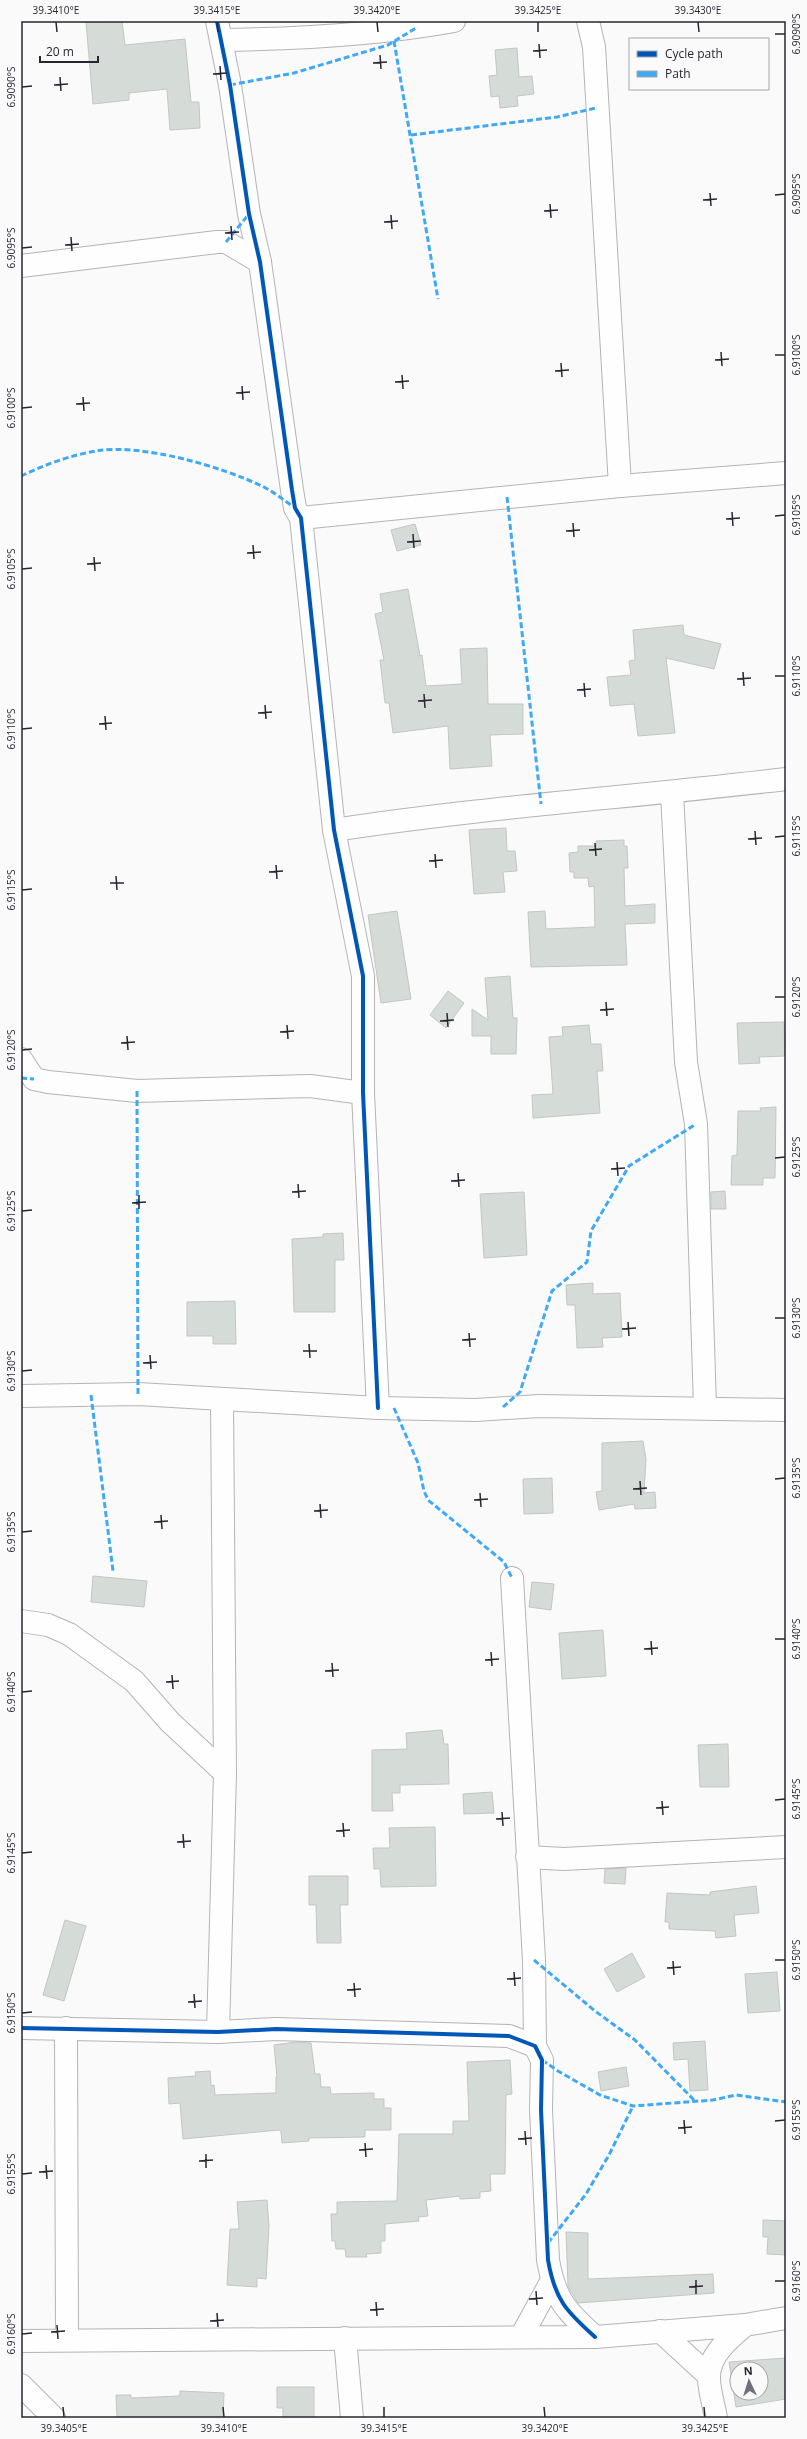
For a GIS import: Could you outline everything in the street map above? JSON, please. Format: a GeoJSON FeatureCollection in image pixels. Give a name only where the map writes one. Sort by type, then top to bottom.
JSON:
{"type":"FeatureCollection","features":[{"type":"Feature","properties":{"kind":"street"},"geometry":{"type":"LineString","coordinates":[[378,1408],[363,1093],[363,976],[334,830],[301,518],[295,508],[260,262],[250,214],[219,30],[286,38],[386,30],[454,21]]}},
{"type":"Feature","properties":{"kind":"street"},"geometry":{"type":"LineString","coordinates":[[588,21],[594,46],[620,486]]}},
{"type":"Feature","properties":{"kind":"street"},"geometry":{"type":"LineString","coordinates":[[21,266],[217,242],[226,242],[260,262]]}},
{"type":"Feature","properties":{"kind":"street"},"geometry":{"type":"LineString","coordinates":[[301,518],[620,486],[786,473]]}},
{"type":"Feature","properties":{"kind":"street"},"geometry":{"type":"LineString","coordinates":[[334,830],[427,816],[672,793],[786,779]]}},
{"type":"Feature","properties":{"kind":"street"},"geometry":{"type":"LineString","coordinates":[[672,793],[686,1065],[696,1124],[705,1407]]}},
{"type":"Feature","properties":{"kind":"street"},"geometry":{"type":"LineString","coordinates":[[21,1059],[34,1079],[48,1082],[137,1091],[310,1086],[363,1093]]}},
{"type":"Feature","properties":{"kind":"street"},"geometry":{"type":"LineString","coordinates":[[21,1396],[138,1394],[378,1408],[476,1410],[539,1406],[705,1407],[786,1410]]}},
{"type":"Feature","properties":{"kind":"street"},"geometry":{"type":"LineString","coordinates":[[218,2032],[225,1773],[222,1398]]}},
{"type":"Feature","properties":{"kind":"street"},"geometry":{"type":"LineString","coordinates":[[512,1578],[534,1960],[535,2046],[542,2060],[541,2110],[548,2260],[552,2280],[563,2307],[595,2337]]}},
{"type":"Feature","properties":{"kind":"street"},"geometry":{"type":"LineString","coordinates":[[21,1621],[48,1625],[69,1634],[134,1681],[170,1722],[225,1773]]}},
{"type":"Feature","properties":{"kind":"street"},"geometry":{"type":"LineString","coordinates":[[527,1857],[564,1859],[786,1847]]}},
{"type":"Feature","properties":{"kind":"street"},"geometry":{"type":"LineString","coordinates":[[21,2028],[218,2032],[276,2029],[509,2036],[535,2046]]}},
{"type":"Feature","properties":{"kind":"street"},"geometry":{"type":"LineString","coordinates":[[66,2028],[67,2340]]}},
{"type":"Feature","properties":{"kind":"street"},"geometry":{"type":"LineString","coordinates":[[522,2337],[552,2280]]}},
{"type":"Feature","properties":{"kind":"street"},"geometry":{"type":"LineString","coordinates":[[21,2341],[595,2337],[745,2325],[786,2318]]}},
{"type":"Feature","properties":{"kind":"street"},"geometry":{"type":"LineString","coordinates":[[716,2418],[709,2376],[715,2357],[723,2344],[745,2325]]}},
{"type":"Feature","properties":{"kind":"street"},"geometry":{"type":"LineString","coordinates":[[660,2331],[709,2376]]}},
{"type":"Feature","properties":{"kind":"street"},"geometry":{"type":"LineString","coordinates":[[345,2338],[352,2418]]}},
{"type":"Feature","properties":{"kind":"street"},"geometry":{"type":"LineString","coordinates":[[21,2385],[54,2418]]}},
{"type":"Feature","properties":{"kind":"building"},"geometry":{"type":"Polygon","coordinates":[[[122,21],[125,45],[185,39],[191,102],[199,102],[200,128],[170,130],[167,89],[129,93],[129,100],[93,104],[86,22],[122,21]]]}},
{"type":"Feature","properties":{"kind":"building"},"geometry":{"type":"Polygon","coordinates":[[[517,48],[519,77],[532,76],[534,94],[517,96],[518,106],[500,108],[499,96],[491,97],[489,76],[497,75],[495,50],[517,48]]]}},
{"type":"Feature","properties":{"kind":"building"},"geometry":{"type":"Polygon","coordinates":[[[415,524],[421,545],[397,551],[391,530],[415,524]]]}},
{"type":"Feature","properties":{"kind":"building"},"geometry":{"type":"Polygon","coordinates":[[[408,589],[420,656],[422,655],[426,686],[462,684],[460,649],[487,648],[488,704],[523,704],[523,734],[490,735],[492,766],[450,769],[448,726],[393,733],[389,703],[385,703],[380,660],[384,660],[375,614],[383,612],[380,594],[408,589]]]}},
{"type":"Feature","properties":{"kind":"building"},"geometry":{"type":"Polygon","coordinates":[[[683,625],[684,635],[721,644],[714,669],[666,658],[675,733],[638,736],[634,704],[610,706],[607,677],[631,675],[629,661],[635,660],[633,630],[683,625]]]}},
{"type":"Feature","properties":{"kind":"building"},"geometry":{"type":"Polygon","coordinates":[[[506,828],[507,851],[515,851],[517,871],[503,872],[505,892],[474,894],[469,830],[506,828]]]}},
{"type":"Feature","properties":{"kind":"building"},"geometry":{"type":"Polygon","coordinates":[[[624,840],[624,846],[627,846],[628,868],[624,868],[625,906],[655,904],[655,923],[625,924],[627,965],[531,967],[528,912],[545,911],[546,929],[595,927],[594,886],[589,887],[588,878],[574,878],[574,872],[570,872],[569,853],[578,852],[578,846],[596,846],[596,841],[624,840]]]}},
{"type":"Feature","properties":{"kind":"building"},"geometry":{"type":"Polygon","coordinates":[[[397,911],[411,999],[381,1003],[368,915],[397,911]]]}},
{"type":"Feature","properties":{"kind":"building"},"geometry":{"type":"Polygon","coordinates":[[[510,976],[513,1018],[517,1018],[516,1054],[491,1054],[491,1036],[472,1036],[472,1009],[488,1020],[485,978],[510,976]]]}},
{"type":"Feature","properties":{"kind":"building"},"geometry":{"type":"Polygon","coordinates":[[[448,991],[464,1003],[446,1028],[430,1015],[448,991]]]}},
{"type":"Feature","properties":{"kind":"building"},"geometry":{"type":"Polygon","coordinates":[[[784,1022],[785,1056],[759,1057],[760,1063],[739,1064],[737,1023],[784,1022]]]}},
{"type":"Feature","properties":{"kind":"building"},"geometry":{"type":"Polygon","coordinates":[[[589,1025],[591,1044],[601,1044],[603,1071],[597,1071],[600,1113],[533,1118],[532,1095],[553,1094],[549,1037],[563,1036],[562,1027],[589,1025]]]}},
{"type":"Feature","properties":{"kind":"building"},"geometry":{"type":"Polygon","coordinates":[[[776,1107],[775,1178],[763,1178],[763,1185],[731,1185],[732,1156],[737,1155],[738,1111],[761,1111],[760,1108],[776,1107]]]}},
{"type":"Feature","properties":{"kind":"building"},"geometry":{"type":"Polygon","coordinates":[[[725,1191],[726,1209],[711,1209],[711,1192],[725,1191]]]}},
{"type":"Feature","properties":{"kind":"building"},"geometry":{"type":"Polygon","coordinates":[[[524,1192],[527,1255],[484,1258],[480,1194],[524,1192]]]}},
{"type":"Feature","properties":{"kind":"building"},"geometry":{"type":"Polygon","coordinates":[[[343,1233],[344,1260],[335,1260],[335,1312],[294,1312],[292,1239],[323,1237],[323,1234],[343,1233]]]}},
{"type":"Feature","properties":{"kind":"building"},"geometry":{"type":"Polygon","coordinates":[[[593,1283],[593,1294],[620,1293],[622,1337],[602,1338],[603,1347],[577,1348],[575,1305],[567,1305],[566,1285],[593,1283]]]}},
{"type":"Feature","properties":{"kind":"building"},"geometry":{"type":"Polygon","coordinates":[[[235,1301],[236,1344],[213,1344],[213,1336],[187,1336],[187,1302],[235,1301]]]}},
{"type":"Feature","properties":{"kind":"building"},"geometry":{"type":"Polygon","coordinates":[[[643,1441],[646,1459],[644,1493],[655,1492],[656,1508],[635,1509],[634,1504],[599,1510],[596,1492],[602,1491],[602,1443],[643,1441]]]}},
{"type":"Feature","properties":{"kind":"building"},"geometry":{"type":"Polygon","coordinates":[[[552,1478],[553,1513],[524,1514],[523,1479],[552,1478]]]}},
{"type":"Feature","properties":{"kind":"building"},"geometry":{"type":"Polygon","coordinates":[[[93,1576],[147,1581],[144,1607],[91,1602],[93,1576]]]}},
{"type":"Feature","properties":{"kind":"building"},"geometry":{"type":"Polygon","coordinates":[[[532,1582],[554,1584],[551,1610],[529,1607],[532,1582]]]}},
{"type":"Feature","properties":{"kind":"building"},"geometry":{"type":"Polygon","coordinates":[[[603,1630],[606,1676],[562,1679],[559,1633],[603,1630]]]}},
{"type":"Feature","properties":{"kind":"building"},"geometry":{"type":"Polygon","coordinates":[[[442,1730],[444,1744],[448,1744],[449,1784],[400,1785],[400,1793],[392,1793],[393,1811],[372,1811],[372,1750],[407,1749],[406,1733],[442,1730]]]}},
{"type":"Feature","properties":{"kind":"building"},"geometry":{"type":"Polygon","coordinates":[[[728,1744],[729,1787],[700,1787],[698,1745],[728,1744]]]}},
{"type":"Feature","properties":{"kind":"building"},"geometry":{"type":"Polygon","coordinates":[[[492,1792],[494,1813],[464,1814],[463,1794],[492,1792]]]}},
{"type":"Feature","properties":{"kind":"building"},"geometry":{"type":"Polygon","coordinates":[[[435,1827],[436,1886],[381,1887],[380,1869],[374,1869],[373,1848],[390,1848],[389,1828],[435,1827]]]}},
{"type":"Feature","properties":{"kind":"building"},"geometry":{"type":"Polygon","coordinates":[[[626,1868],[625,1884],[604,1883],[605,1869],[626,1868]]]}},
{"type":"Feature","properties":{"kind":"building"},"geometry":{"type":"Polygon","coordinates":[[[309,1876],[348,1876],[348,1905],[340,1905],[341,1943],[317,1943],[316,1905],[309,1905],[309,1876]]]}},
{"type":"Feature","properties":{"kind":"building"},"geometry":{"type":"Polygon","coordinates":[[[756,1886],[759,1913],[734,1915],[736,1936],[716,1938],[715,1931],[669,1929],[669,1922],[665,1922],[667,1893],[710,1895],[710,1892],[756,1886]]]}},
{"type":"Feature","properties":{"kind":"building"},"geometry":{"type":"Polygon","coordinates":[[[65,1920],[86,1926],[64,2001],[43,1995],[65,1920]]]}},
{"type":"Feature","properties":{"kind":"building"},"geometry":{"type":"Polygon","coordinates":[[[632,1953],[645,1977],[617,1992],[604,1969],[632,1953]]]}},
{"type":"Feature","properties":{"kind":"building"},"geometry":{"type":"Polygon","coordinates":[[[777,1972],[780,2011],[748,2013],[745,1974],[777,1972]]]}},
{"type":"Feature","properties":{"kind":"building"},"geometry":{"type":"Polygon","coordinates":[[[705,2041],[708,2090],[690,2091],[688,2059],[674,2060],[673,2043],[705,2041]]]}},
{"type":"Feature","properties":{"kind":"building"},"geometry":{"type":"Polygon","coordinates":[[[296,2042],[311,2043],[315,2074],[320,2074],[321,2087],[330,2087],[331,2094],[374,2093],[374,2099],[384,2099],[384,2108],[391,2108],[391,2130],[365,2130],[365,2137],[309,2138],[309,2141],[282,2143],[281,2132],[279,2130],[183,2139],[180,2103],[169,2104],[168,2078],[196,2076],[195,2072],[210,2071],[211,2086],[214,2085],[215,2095],[276,2093],[277,2077],[274,2045],[296,2042]]]}},
{"type":"Feature","properties":{"kind":"building"},"geometry":{"type":"Polygon","coordinates":[[[510,2060],[512,2094],[506,2095],[505,2174],[490,2174],[491,2191],[480,2192],[480,2198],[460,2199],[460,2196],[426,2200],[428,2216],[418,2217],[419,2221],[385,2224],[385,2241],[381,2241],[381,2253],[366,2254],[367,2257],[346,2257],[345,2249],[336,2249],[335,2241],[332,2241],[331,2214],[337,2214],[337,2202],[397,2201],[399,2134],[453,2134],[453,2121],[469,2121],[467,2062],[510,2060]]]}},
{"type":"Feature","properties":{"kind":"building"},"geometry":{"type":"Polygon","coordinates":[[[626,2067],[629,2086],[601,2091],[598,2072],[626,2067]]]}},
{"type":"Feature","properties":{"kind":"building"},"geometry":{"type":"Polygon","coordinates":[[[267,2200],[269,2226],[266,2279],[257,2278],[257,2287],[227,2285],[230,2229],[239,2229],[237,2202],[267,2200]]]}},
{"type":"Feature","properties":{"kind":"building"},"geometry":{"type":"Polygon","coordinates":[[[763,2220],[786,2221],[786,2255],[767,2254],[768,2237],[763,2237],[763,2220]]]}},
{"type":"Feature","properties":{"kind":"building"},"geometry":{"type":"Polygon","coordinates":[[[566,2232],[588,2233],[588,2279],[713,2274],[714,2293],[578,2303],[568,2286],[566,2232]]]}},
{"type":"Feature","properties":{"kind":"building"},"geometry":{"type":"Polygon","coordinates":[[[786,2358],[786,2399],[736,2407],[735,2401],[769,2401],[769,2361],[743,2361],[786,2358]]]}},
{"type":"Feature","properties":{"kind":"building"},"geometry":{"type":"Polygon","coordinates":[[[277,2387],[314,2387],[314,2418],[283,2418],[283,2408],[277,2408],[277,2387]]]}},
{"type":"Feature","properties":{"kind":"building"},"geometry":{"type":"Polygon","coordinates":[[[180,2391],[224,2393],[223,2418],[117,2418],[116,2395],[131,2395],[131,2398],[180,2396],[180,2391]]]}},
{"type":"Feature","properties":{"kind":"marked path"},"geometry":{"type":"LineString","coordinates":[[230,85],[294,73],[388,45],[416,28]]}},
{"type":"Feature","properties":{"kind":"marked path"},"geometry":{"type":"LineString","coordinates":[[394,41],[438,299]]}},
{"type":"Feature","properties":{"kind":"marked path"},"geometry":{"type":"LineString","coordinates":[[411,135],[557,117],[596,108]]}},
{"type":"Feature","properties":{"kind":"marked path"},"geometry":{"type":"LineString","coordinates":[[226,242],[249,214]]}},
{"type":"Feature","properties":{"kind":"marked path"},"geometry":{"type":"LineString","coordinates":[[21,476],[77,455],[115,449],[136,450],[182,458],[247,479],[276,494],[295,508]]}},
{"type":"Feature","properties":{"kind":"marked path"},"geometry":{"type":"LineString","coordinates":[[507,497],[541,804]]}},
{"type":"Feature","properties":{"kind":"marked path"},"geometry":{"type":"LineString","coordinates":[[21,1078],[34,1079]]}},
{"type":"Feature","properties":{"kind":"marked path"},"geometry":{"type":"LineString","coordinates":[[137,1091],[138,1394]]}},
{"type":"Feature","properties":{"kind":"marked path"},"geometry":{"type":"LineString","coordinates":[[503,1407],[520,1392],[552,1291],[587,1262],[591,1231],[629,1166],[696,1124]]}},
{"type":"Feature","properties":{"kind":"marked path"},"geometry":{"type":"LineString","coordinates":[[91,1395],[113,1571]]}},
{"type":"Feature","properties":{"kind":"marked path"},"geometry":{"type":"LineString","coordinates":[[394,1408],[418,1463],[424,1491],[428,1500],[504,1562],[512,1578]]}},
{"type":"Feature","properties":{"kind":"marked path"},"geometry":{"type":"LineString","coordinates":[[534,1960],[595,2011],[635,2040],[695,2101]]}},
{"type":"Feature","properties":{"kind":"marked path"},"geometry":{"type":"LineString","coordinates":[[542,2060],[600,2095],[633,2106],[713,2100],[736,2095],[786,2102]]}},
{"type":"Feature","properties":{"kind":"marked path"},"geometry":{"type":"LineString","coordinates":[[548,2243],[586,2194],[609,2155],[633,2106]]}},
{"type":"Feature","properties":{"kind":"cycle path"},"geometry":{"type":"LineString","coordinates":[[217,21],[230,85],[249,214],[260,262],[295,508],[301,518],[334,830],[363,976],[363,1093],[378,1408]]}},
{"type":"Feature","properties":{"kind":"cycle path"},"geometry":{"type":"LineString","coordinates":[[21,2028],[218,2032],[276,2029],[509,2036],[535,2046],[542,2060],[541,2110],[548,2260],[554,2285],[563,2304],[576,2320],[595,2337]]}}]}
